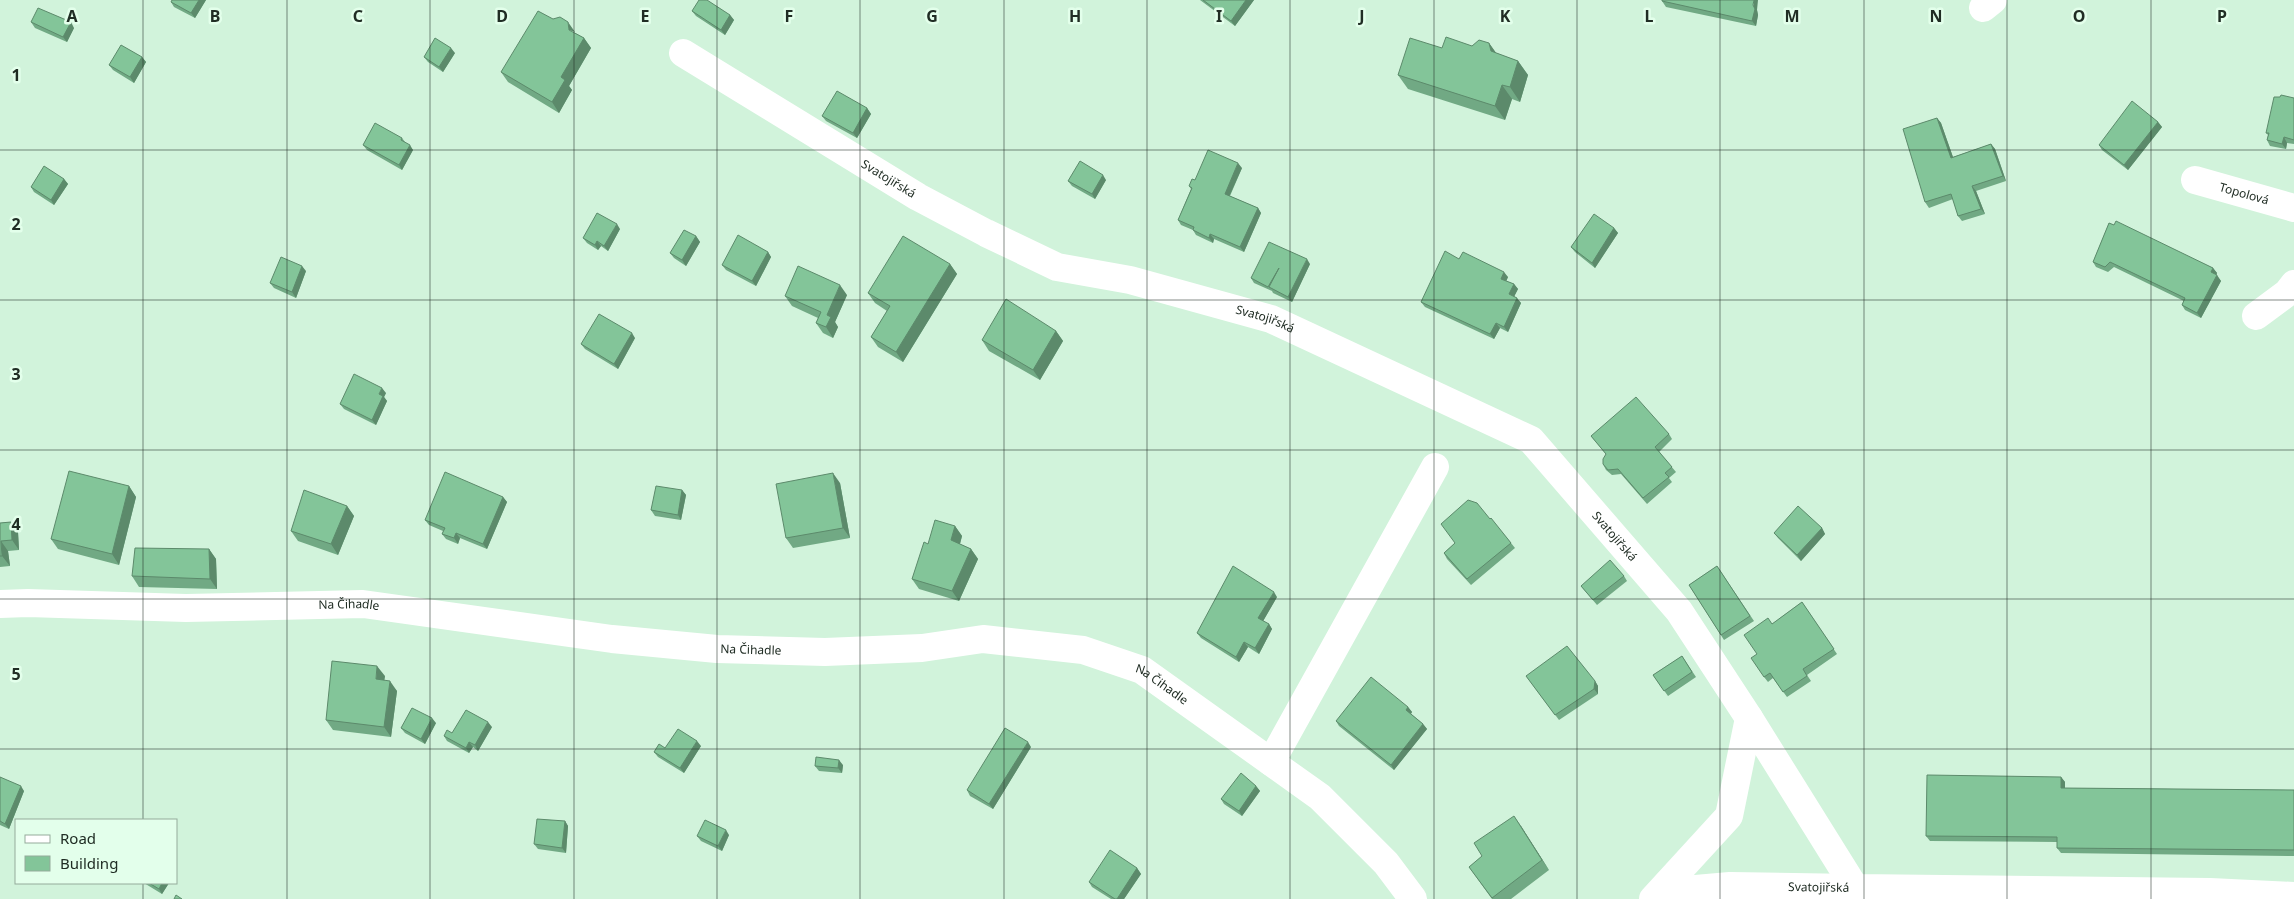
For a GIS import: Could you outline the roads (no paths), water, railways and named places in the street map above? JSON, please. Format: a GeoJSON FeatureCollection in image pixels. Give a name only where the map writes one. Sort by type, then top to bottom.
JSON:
{"type":"FeatureCollection","features":[{"type":"Feature","properties":{"kind":"street","name":"Svatojiřská"},"geometry":{"type":"LineString","coordinates":[[683,52],[918,197],[986,234],[1057,267],[1130,280],[1271,319],[1531,440],[1678,611],[1749,718],[1855,888]]}},
{"type":"Feature","properties":{"kind":"street","name":"Topolová"},"geometry":{"type":"LineString","coordinates":[[2195,180],[2294,208]]}},
{"type":"Feature","properties":{"kind":"street"},"geometry":{"type":"LineString","coordinates":[[2256,316],[2289,299]]}},
{"type":"Feature","properties":{"kind":"street"},"geometry":{"type":"LineString","coordinates":[[1271,762],[1435,467]]}},
{"type":"Feature","properties":{"kind":"street","name":"Na Čihadle"},"geometry":{"type":"LineString","coordinates":[[0,604],[28,603],[186,608],[363,604],[612,639],[717,650],[825,652],[922,648],[983,639],[1083,650],[1142,670],[1320,797],[1386,864],[1413,899]]}},
{"type":"Feature","properties":{"kind":"street","name":"Svatojiřská"},"geometry":{"type":"LineString","coordinates":[[1657,895],[1729,816],[1749,718]]}},
{"type":"Feature","properties":{"kind":"street","name":"Svatojiřská"},"geometry":{"type":"LineString","coordinates":[[1657,895],[1730,886],[2210,892],[2294,896]]}}]}
